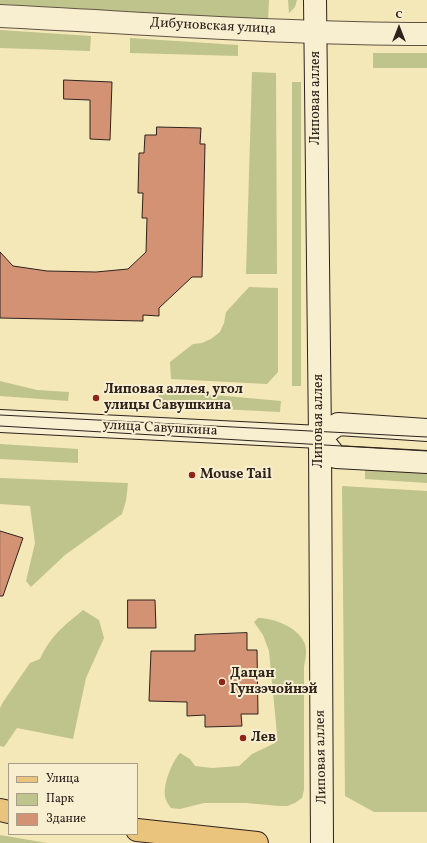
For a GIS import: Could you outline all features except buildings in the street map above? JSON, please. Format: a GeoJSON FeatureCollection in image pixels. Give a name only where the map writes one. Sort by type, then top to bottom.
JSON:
{"type":"FeatureCollection","features":[{"type":"Feature","properties":{"kind":"main road","name":"Липовая аллея"},"geometry":{"type":"LineString","coordinates":[[315,0],[320,437],[322,843]]}},
{"type":"Feature","properties":{"kind":"main road","name":"Дибуновская улица"},"geometry":{"type":"LineString","coordinates":[[0,16],[316,32],[427,34]]}},
{"type":"Feature","properties":{"kind":"main road","name":"улица Савушкина"},"geometry":{"type":"LineString","coordinates":[[0,420],[320,437]]}},
{"type":"Feature","properties":{"kind":"main road"},"geometry":{"type":"LineString","coordinates":[[427,430],[338,424],[320,437],[336,457],[427,462]]}},
{"type":"Feature","properties":{"kind":"main road"},"geometry":{"type":"LineString","coordinates":[[138,830],[257,843]]}},
{"type":"Feature","properties":{"kind":"green space"},"geometry":{"type":"Polygon","coordinates":[[[0,0],[269,0],[268,20],[0,4],[0,0]]]}},
{"type":"Feature","properties":{"kind":"green space"},"geometry":{"type":"Polygon","coordinates":[[[288,0],[297,0],[295,7],[289,13],[288,0]]]}},
{"type":"Feature","properties":{"kind":"green space"},"geometry":{"type":"Polygon","coordinates":[[[0,30],[91,36],[90,51],[0,48],[0,30]]]}},
{"type":"Feature","properties":{"kind":"green space"},"geometry":{"type":"Polygon","coordinates":[[[130,38],[238,45],[238,56],[130,53],[130,38]]]}},
{"type":"Feature","properties":{"kind":"green space"},"geometry":{"type":"Polygon","coordinates":[[[373,53],[427,53],[427,68],[373,68],[373,53]]]}},
{"type":"Feature","properties":{"kind":"green space"},"geometry":{"type":"Polygon","coordinates":[[[252,72],[276,73],[277,274],[246,274],[252,72]]]}},
{"type":"Feature","properties":{"kind":"green space"},"geometry":{"type":"Polygon","coordinates":[[[292,82],[301,82],[301,386],[292,386],[292,82]]]}},
{"type":"Feature","properties":{"kind":"green space"},"geometry":{"type":"Polygon","coordinates":[[[249,287],[278,288],[278,372],[267,384],[171,379],[170,362],[193,344],[202,343],[211,339],[220,332],[224,323],[226,312],[249,287]]]}},
{"type":"Feature","properties":{"kind":"green space"},"geometry":{"type":"Polygon","coordinates":[[[0,381],[37,390],[69,392],[68,401],[0,396],[0,381]]]}},
{"type":"Feature","properties":{"kind":"green space"},"geometry":{"type":"Polygon","coordinates":[[[159,390],[281,401],[280,412],[158,406],[159,390]]]}},
{"type":"Feature","properties":{"kind":"green space"},"geometry":{"type":"Polygon","coordinates":[[[0,444],[78,449],[78,463],[0,459],[0,444]]]}},
{"type":"Feature","properties":{"kind":"green space"},"geometry":{"type":"Polygon","coordinates":[[[365,466],[427,470],[427,483],[365,479],[365,466]]]}},
{"type":"Feature","properties":{"kind":"green space"},"geometry":{"type":"Polygon","coordinates":[[[0,478],[128,483],[126,501],[122,514],[65,555],[31,587],[26,581],[35,543],[30,506],[0,504],[0,478]]]}},
{"type":"Feature","properties":{"kind":"green space"},"geometry":{"type":"Polygon","coordinates":[[[342,486],[427,491],[427,812],[374,812],[345,796],[342,486]]]}},
{"type":"Feature","properties":{"kind":"green space"},"geometry":{"type":"Polygon","coordinates":[[[83,610],[99,620],[104,638],[86,678],[73,739],[17,728],[4,747],[0,746],[0,708],[3,702],[30,663],[40,659],[53,637],[83,610]]]}},
{"type":"Feature","properties":{"kind":"green space"},"geometry":{"type":"Polygon","coordinates":[[[258,618],[278,622],[291,628],[301,637],[306,648],[304,667],[304,790],[302,798],[287,806],[246,803],[204,803],[180,809],[171,808],[166,800],[165,788],[171,768],[180,753],[190,759],[195,766],[212,768],[239,766],[252,754],[275,743],[277,734],[269,651],[263,635],[254,622],[258,618]]]}},
{"type":"Feature","properties":{"kind":"green space"},"geometry":{"type":"Polygon","coordinates":[[[0,835],[47,843],[0,843],[0,835]]]}},
{"type":"Feature","properties":{"kind":"tram line"},"geometry":{"type":"LineString","coordinates":[[0,415],[427,437]]}},
{"type":"Feature","properties":{"kind":"tram line"},"geometry":{"type":"LineString","coordinates":[[0,426],[427,451]]}},
{"type":"Feature","properties":{"kind":"place","name":"Липовая аллея, угол улицы Савушкина"},"geometry":{"type":"Point","coordinates":[96,398]}},
{"type":"Feature","properties":{"kind":"place","name":"Mouse Tail"},"geometry":{"type":"Point","coordinates":[192,475]}},
{"type":"Feature","properties":{"kind":"place","name":"Дацан Гунзэчойнэй"},"geometry":{"type":"Point","coordinates":[222,682]}},
{"type":"Feature","properties":{"kind":"place","name":"Лев"},"geometry":{"type":"Point","coordinates":[243,738]}}]}
